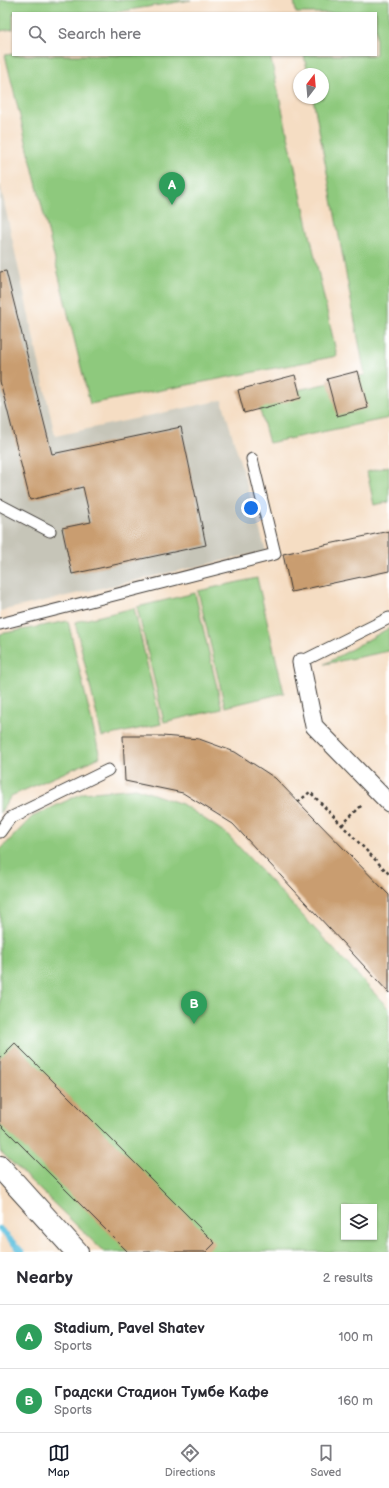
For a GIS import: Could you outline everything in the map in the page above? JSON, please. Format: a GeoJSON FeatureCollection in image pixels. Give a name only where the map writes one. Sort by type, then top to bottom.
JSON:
{"type":"FeatureCollection","features":[{"type":"Feature","properties":{"kind":"street"},"geometry":{"type":"LineString","coordinates":[[301,662],[314,726],[389,803]]}},
{"type":"Feature","properties":{"kind":"street"},"geometry":{"type":"LineString","coordinates":[[0,1167],[77,1252]]}},
{"type":"Feature","properties":{"kind":"lane"},"geometry":{"type":"LineString","coordinates":[[0,624],[275,554],[252,459]]}},
{"type":"Feature","properties":{"kind":"lane"},"geometry":{"type":"LineString","coordinates":[[0,505],[50,531]]}},
{"type":"Feature","properties":{"kind":"lane"},"geometry":{"type":"LineString","coordinates":[[301,662],[389,618]]}},
{"type":"Feature","properties":{"kind":"lane"},"geometry":{"type":"LineString","coordinates":[[0,832],[10,818],[108,770]]}},
{"type":"Feature","properties":{"kind":"path"},"geometry":{"type":"LineString","coordinates":[[342,825],[377,791]]}},
{"type":"Feature","properties":{"kind":"path"},"geometry":{"type":"LineString","coordinates":[[298,802],[310,792],[389,874]]}},
{"type":"Feature","properties":{"kind":"shaded area"},"geometry":{"type":"Polygon","coordinates":[[[0,183],[55,436],[222,400],[266,551],[0,611],[0,183]]]}},
{"type":"Feature","properties":{"kind":"green space"},"geometry":{"type":"Polygon","coordinates":[[[0,0],[191,0],[116,12],[12,12],[12,29],[0,31],[0,0]]]}},
{"type":"Feature","properties":{"kind":"green space"},"geometry":{"type":"Polygon","coordinates":[[[294,0],[389,0],[389,418],[269,443],[257,399],[365,375],[314,104],[329,104],[329,68],[307,68],[304,56],[377,56],[377,12],[296,12],[294,0]]]}},
{"type":"Feature","properties":{"kind":"green space"},"geometry":{"type":"Polygon","coordinates":[[[5,55],[270,56],[337,356],[90,404],[5,55]]]}},
{"type":"Feature","properties":{"kind":"green space"},"geometry":{"type":"Polygon","coordinates":[[[389,466],[389,502],[374,505],[367,472],[389,466]]]}},
{"type":"Feature","properties":{"kind":"green space"},"geometry":{"type":"Polygon","coordinates":[[[257,578],[284,693],[225,707],[198,591],[257,578]]]}},
{"type":"Feature","properties":{"kind":"green space"},"geometry":{"type":"Polygon","coordinates":[[[195,593],[222,709],[164,722],[137,607],[195,593]]]}},
{"type":"Feature","properties":{"kind":"green space"},"geometry":{"type":"Polygon","coordinates":[[[134,608],[161,724],[102,737],[75,622],[134,608]]]}},
{"type":"Feature","properties":{"kind":"green space"},"geometry":{"type":"Polygon","coordinates":[[[68,621],[100,757],[11,796],[0,813],[0,634],[68,621]]]}},
{"type":"Feature","properties":{"kind":"green space"},"geometry":{"type":"Polygon","coordinates":[[[389,628],[389,651],[325,664],[389,628]]]}},
{"type":"Feature","properties":{"kind":"green space"},"geometry":{"type":"Polygon","coordinates":[[[136,788],[182,804],[227,834],[389,1009],[389,1252],[104,1252],[0,1151],[0,850],[32,817],[83,793],[136,788]]]}},
{"type":"Feature","properties":{"kind":"building"},"geometry":{"type":"Polygon","coordinates":[[[6,271],[52,454],[181,427],[206,545],[72,574],[62,528],[91,522],[83,487],[30,500],[0,381],[0,272],[6,271]]]}},
{"type":"Feature","properties":{"kind":"building"},"geometry":{"type":"Polygon","coordinates":[[[358,371],[368,408],[337,416],[327,379],[358,371]]]}},
{"type":"Feature","properties":{"kind":"building"},"geometry":{"type":"Polygon","coordinates":[[[295,375],[301,398],[244,413],[238,390],[295,375]]]}},
{"type":"Feature","properties":{"kind":"building"},"geometry":{"type":"Polygon","coordinates":[[[389,531],[389,571],[291,592],[283,554],[389,531]]]}},
{"type":"Feature","properties":{"kind":"building"},"geometry":{"type":"Polygon","coordinates":[[[123,736],[162,736],[199,739],[235,752],[275,778],[389,895],[389,993],[233,824],[183,793],[125,781],[123,736]]]}},
{"type":"Feature","properties":{"kind":"building"},"geometry":{"type":"Polygon","coordinates":[[[15,1043],[215,1243],[206,1252],[128,1252],[0,1124],[0,1058],[15,1043]]]}},
{"type":"Feature","properties":{"kind":"waterway"},"geometry":{"type":"LineString","coordinates":[[0,1229],[22,1252]]}},
{"type":"Feature","properties":{"kind":"place","name":"Stadium, Pavel Shatev"},"geometry":{"type":"Point","coordinates":[172,205]}},
{"type":"Feature","properties":{"kind":"place","name":"Градски Стадион Тумбе Кафе"},"geometry":{"type":"Point","coordinates":[194,1024]}}]}
